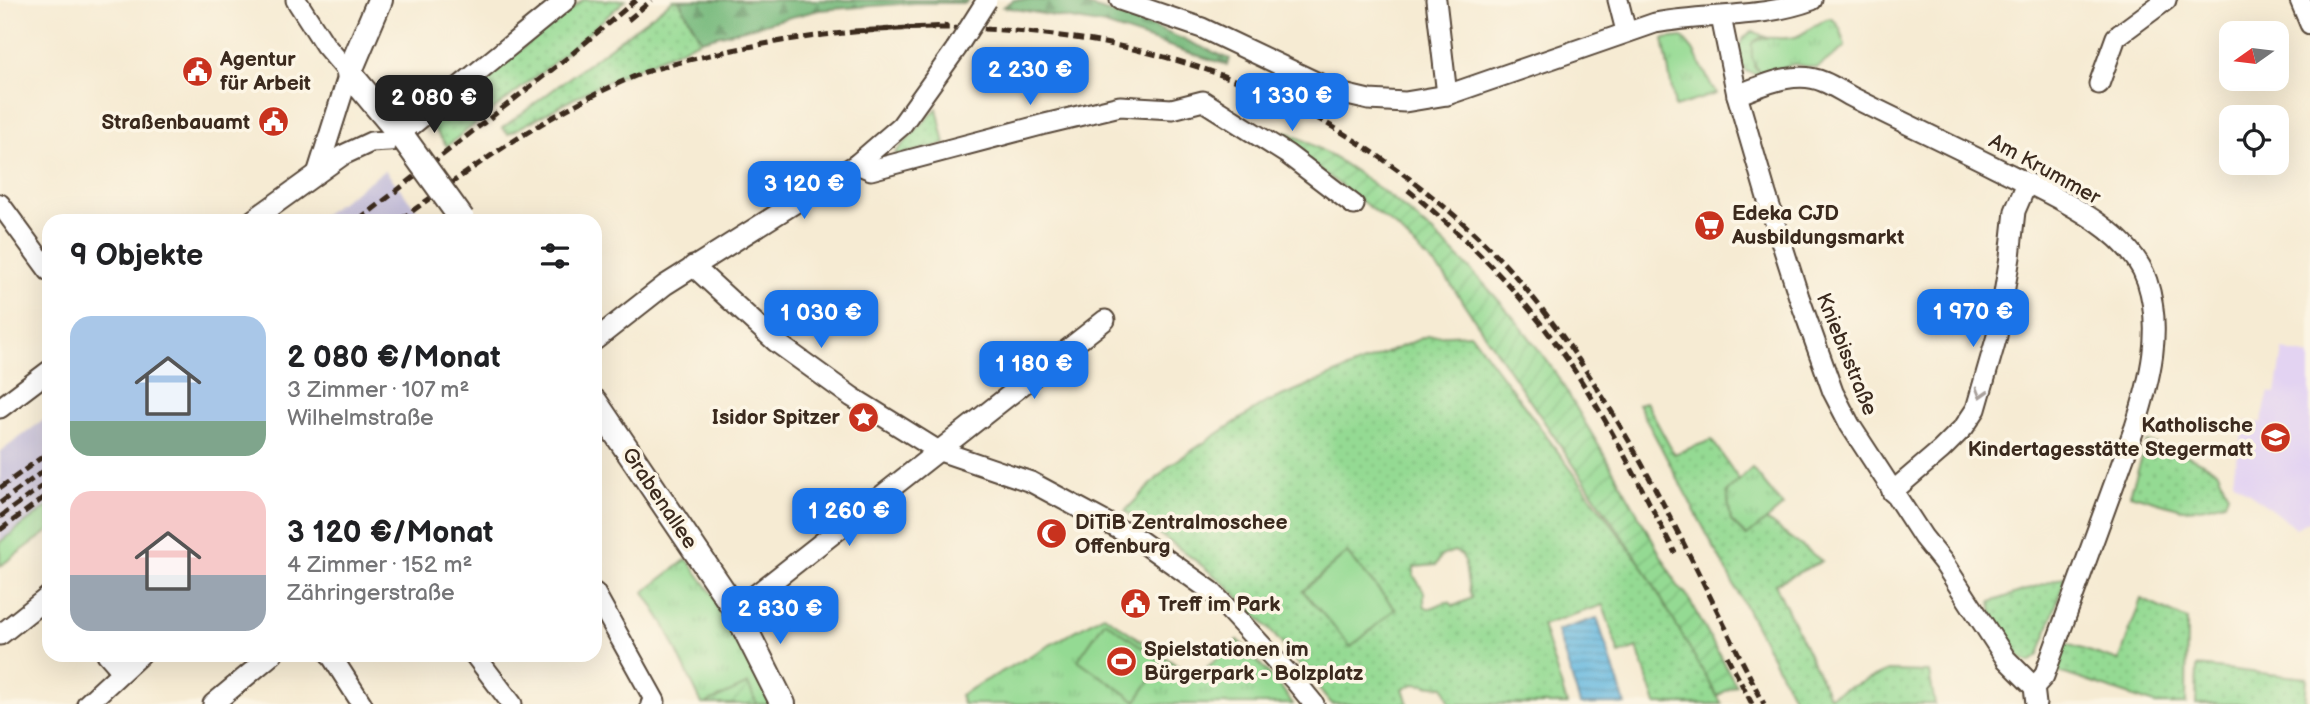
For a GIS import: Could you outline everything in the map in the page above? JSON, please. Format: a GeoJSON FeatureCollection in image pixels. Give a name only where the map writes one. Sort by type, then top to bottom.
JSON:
{"type":"FeatureCollection","features":[{"type":"Feature","properties":{"kind":"main road"},"geometry":{"type":"LineString","coordinates":[[380,0],[349,73],[459,214]]}},
{"type":"Feature","properties":{"kind":"main road","name":"Grabenallee"},"geometry":{"type":"LineString","coordinates":[[602,412],[735,609],[783,704]]}},
{"type":"Feature","properties":{"kind":"street"},"geometry":{"type":"LineString","coordinates":[[296,0],[325,45],[349,73],[318,171]]}},
{"type":"Feature","properties":{"kind":"street"},"geometry":{"type":"LineString","coordinates":[[261,214],[318,171],[360,146],[402,138],[566,0]]}},
{"type":"Feature","properties":{"kind":"street"},"geometry":{"type":"LineString","coordinates":[[602,334],[664,285],[857,164],[901,126],[987,0]]}},
{"type":"Feature","properties":{"kind":"street"},"geometry":{"type":"LineString","coordinates":[[1120,0],[1202,28],[1339,93],[1369,100],[1405,102],[1447,95],[1626,31],[1682,18],[1721,17],[1788,9],[1812,0]]}},
{"type":"Feature","properties":{"kind":"street"},"geometry":{"type":"LineString","coordinates":[[1436,0],[1447,95]]}},
{"type":"Feature","properties":{"kind":"street"},"geometry":{"type":"LineString","coordinates":[[1618,0],[1626,31]]}},
{"type":"Feature","properties":{"kind":"street"},"geometry":{"type":"LineString","coordinates":[[2099,84],[2116,37],[2165,0]]}},
{"type":"Feature","properties":{"kind":"street"},"geometry":{"type":"LineString","coordinates":[[2300,0],[2310,24]]}},
{"type":"Feature","properties":{"kind":"street","name":"Kniebisstraße"},"geometry":{"type":"LineString","coordinates":[[1721,17],[1737,95],[1798,297],[1833,391],[1850,425],[1892,492],[1943,562],[2006,659],[2035,696]]}},
{"type":"Feature","properties":{"kind":"street","name":"Am Krummer"},"geometry":{"type":"LineString","coordinates":[[1737,95],[1783,78],[1822,80],[2069,203],[2115,236],[2135,256],[2147,280],[2154,314],[2154,344],[2148,388],[2136,427],[2035,696]]}},
{"type":"Feature","properties":{"kind":"street"},"geometry":{"type":"LineString","coordinates":[[857,164],[871,170],[1120,106],[1172,109],[1203,102],[1287,154],[1354,205]]}},
{"type":"Feature","properties":{"kind":"street"},"geometry":{"type":"LineString","coordinates":[[1892,492],[1941,450],[1964,427],[1976,409],[1997,336],[2016,205],[2027,183]]}},
{"type":"Feature","properties":{"kind":"street"},"geometry":{"type":"LineString","coordinates":[[0,204],[42,261]]}},
{"type":"Feature","properties":{"kind":"street"},"geometry":{"type":"LineString","coordinates":[[693,266],[776,342],[852,397],[937,450],[1031,482],[1139,540],[1211,591],[1314,704]]}},
{"type":"Feature","properties":{"kind":"street"},"geometry":{"type":"LineString","coordinates":[[735,609],[791,568],[907,477],[937,450],[1105,320]]}},
{"type":"Feature","properties":{"kind":"street"},"geometry":{"type":"LineString","coordinates":[[0,408],[42,376]]}},
{"type":"Feature","properties":{"kind":"street"},"geometry":{"type":"LineString","coordinates":[[0,635],[42,602]]}},
{"type":"Feature","properties":{"kind":"street"},"geometry":{"type":"LineString","coordinates":[[602,605],[656,701],[651,704]]}},
{"type":"Feature","properties":{"kind":"street"},"geometry":{"type":"LineString","coordinates":[[114,662],[122,671]]}},
{"type":"Feature","properties":{"kind":"street"},"geometry":{"type":"LineString","coordinates":[[87,704],[132,662]]}},
{"type":"Feature","properties":{"kind":"street"},"geometry":{"type":"LineString","coordinates":[[213,704],[263,662]]}},
{"type":"Feature","properties":{"kind":"street"},"geometry":{"type":"LineString","coordinates":[[335,662],[362,704]]}},
{"type":"Feature","properties":{"kind":"street"},"geometry":{"type":"LineString","coordinates":[[480,662],[512,704]]}},
{"type":"Feature","properties":{"kind":"shaded area"},"geometry":{"type":"Polygon","coordinates":[[[385,170],[420,214],[324,214],[385,170]]]}},
{"type":"Feature","properties":{"kind":"shaded area","name":"Katholische Kindertagesstätte Stegermatt"},"geometry":{"type":"Polygon","coordinates":[[[2283,350],[2310,356],[2310,520],[2296,528],[2233,481],[2246,421],[2261,423],[2269,392],[2276,394],[2283,350]]]}},
{"type":"Feature","properties":{"kind":"shaded area"},"geometry":{"type":"Polygon","coordinates":[[[42,421],[42,511],[0,542],[0,452],[42,421]]]}},
{"type":"Feature","properties":{"kind":"green space"},"geometry":{"type":"Polygon","coordinates":[[[583,0],[626,0],[552,64],[447,146],[429,123],[583,0]]]}},
{"type":"Feature","properties":{"kind":"green space"},"geometry":{"type":"Polygon","coordinates":[[[673,0],[679,0],[701,40],[595,87],[508,134],[502,128],[673,0]]]}},
{"type":"Feature","properties":{"kind":"green space"},"geometry":{"type":"Polygon","coordinates":[[[679,0],[969,0],[966,3],[913,3],[819,10],[701,40],[679,0]]]}},
{"type":"Feature","properties":{"kind":"green space"},"geometry":{"type":"Polygon","coordinates":[[[1014,0],[1070,0],[1149,25],[1230,59],[1227,65],[1105,25],[1003,7],[1014,0]]]}},
{"type":"Feature","properties":{"kind":"green space"},"geometry":{"type":"Polygon","coordinates":[[[1830,18],[1839,26],[1845,47],[1817,68],[1794,64],[1763,74],[1756,67],[1752,56],[1752,43],[1763,38],[1795,37],[1830,18]]]}},
{"type":"Feature","properties":{"kind":"green space"},"geometry":{"type":"Polygon","coordinates":[[[1753,31],[1765,37],[1758,39],[1754,67],[1763,74],[1753,74],[1745,70],[1738,58],[1740,44],[1753,31]]]}},
{"type":"Feature","properties":{"kind":"green space"},"geometry":{"type":"Polygon","coordinates":[[[1682,37],[1693,50],[1716,94],[1675,107],[1663,39],[1682,37]]]}},
{"type":"Feature","properties":{"kind":"green space"},"geometry":{"type":"Polygon","coordinates":[[[937,108],[945,144],[899,155],[895,153],[937,108]]]}},
{"type":"Feature","properties":{"kind":"green space"},"geometry":{"type":"Polygon","coordinates":[[[1286,131],[1325,152],[1397,202],[1462,261],[1521,327],[1562,383],[1679,588],[1686,594],[1736,685],[1717,696],[1643,567],[1445,276],[1396,227],[1280,140],[1286,131]]]}},
{"type":"Feature","properties":{"kind":"green space"},"geometry":{"type":"Polygon","coordinates":[[[1471,334],[1643,567],[1722,704],[1656,704],[1637,648],[1619,654],[1603,605],[1542,625],[1567,704],[1450,704],[1444,687],[1414,684],[1403,688],[1408,704],[1332,704],[1277,638],[1232,591],[1172,543],[1125,511],[1170,465],[1265,403],[1427,336],[1471,334]],[[1454,551],[1441,556],[1436,565],[1414,567],[1414,576],[1424,592],[1424,605],[1427,608],[1446,602],[1454,606],[1472,598],[1462,555],[1454,551]],[[1347,553],[1303,591],[1395,609],[1347,553]]]}},
{"type":"Feature","properties":{"kind":"green space"},"geometry":{"type":"Polygon","coordinates":[[[1646,402],[1674,454],[1712,440],[1739,480],[1727,492],[1731,521],[1746,536],[1766,520],[1822,561],[1775,584],[1829,696],[1888,671],[1929,672],[1935,704],[1797,704],[1638,404],[1646,402]]]}},
{"type":"Feature","properties":{"kind":"green space"},"geometry":{"type":"Polygon","coordinates":[[[2147,442],[2184,454],[2217,470],[2228,494],[2225,502],[2182,509],[2130,494],[2147,442]]]}},
{"type":"Feature","properties":{"kind":"green space"},"geometry":{"type":"Polygon","coordinates":[[[1752,468],[1783,506],[1747,536],[1731,521],[1727,492],[1752,468]]]}},
{"type":"Feature","properties":{"kind":"green space"},"geometry":{"type":"Polygon","coordinates":[[[42,511],[42,536],[0,566],[0,542],[42,511]]]}},
{"type":"Feature","properties":{"kind":"green space"},"geometry":{"type":"Polygon","coordinates":[[[1347,553],[1395,609],[1351,647],[1303,591],[1347,553]]]}},
{"type":"Feature","properties":{"kind":"green space"},"geometry":{"type":"Polygon","coordinates":[[[687,559],[728,615],[774,704],[702,704],[664,624],[644,592],[687,559]]]}},
{"type":"Feature","properties":{"kind":"green space"},"geometry":{"type":"Polygon","coordinates":[[[2066,576],[2039,655],[2030,662],[2022,659],[1993,615],[1991,602],[2066,576]]]}},
{"type":"Feature","properties":{"kind":"green space"},"geometry":{"type":"Polygon","coordinates":[[[2141,599],[2187,620],[2186,704],[2155,704],[2056,671],[2064,643],[2119,661],[2141,599]]]}},
{"type":"Feature","properties":{"kind":"green space"},"geometry":{"type":"Polygon","coordinates":[[[1104,615],[1195,678],[1238,640],[1293,704],[963,704],[960,695],[1104,615]]]}},
{"type":"Feature","properties":{"kind":"green space","name":"Spielstationen im Bürgerpark - Bolzplatz"},"geometry":{"type":"Polygon","coordinates":[[[1105,621],[1163,662],[1136,701],[1078,660],[1105,621]]]}},
{"type":"Feature","properties":{"kind":"green space"},"geometry":{"type":"Polygon","coordinates":[[[2197,666],[2307,678],[2305,704],[2196,704],[2197,666]]]}},
{"type":"Feature","properties":{"kind":"green space"},"geometry":{"type":"Polygon","coordinates":[[[748,684],[757,704],[705,704],[748,684]]]}},
{"type":"Feature","properties":{"kind":"water"},"geometry":{"type":"Polygon","coordinates":[[[1597,618],[1625,704],[1580,704],[1557,631],[1597,618]]]}},
{"type":"Feature","properties":{"kind":"railway"},"geometry":{"type":"LineString","coordinates":[[367,214],[567,58],[636,0]]}},
{"type":"Feature","properties":{"kind":"railway"},"geometry":{"type":"LineString","coordinates":[[628,20],[652,0]]}},
{"type":"Feature","properties":{"kind":"railway"},"geometry":{"type":"LineString","coordinates":[[854,31],[948,26]]}},
{"type":"Feature","properties":{"kind":"railway"},"geometry":{"type":"LineString","coordinates":[[408,214],[518,138],[580,102],[645,72],[738,49],[834,34],[930,28],[1026,32],[1121,46],[1213,72],[1301,110],[1384,160],[1450,211],[1509,269],[1549,318],[1619,423],[1679,534],[1764,704]]}},
{"type":"Feature","properties":{"kind":"railway"},"geometry":{"type":"LineString","coordinates":[[1408,190],[1491,266],[1562,352],[1608,425],[1675,553]]}},
{"type":"Feature","properties":{"kind":"railway"},"geometry":{"type":"LineString","coordinates":[[0,488],[42,457]]}},
{"type":"Feature","properties":{"kind":"railway"},"geometry":{"type":"LineString","coordinates":[[0,503],[42,472]]}},
{"type":"Feature","properties":{"kind":"railway"},"geometry":{"type":"LineString","coordinates":[[0,517],[42,486]]}},
{"type":"Feature","properties":{"kind":"railway"},"geometry":{"type":"LineString","coordinates":[[0,530],[42,499]]}},
{"type":"Feature","properties":{"kind":"railway"},"geometry":{"type":"LineString","coordinates":[[1727,656],[1752,704]]}},
{"type":"Feature","properties":{"kind":"place","name":"Agentur für Arbeit"},"geometry":{"type":"Point","coordinates":[197,71]}},
{"type":"Feature","properties":{"kind":"place","name":"Straßenbauamt"},"geometry":{"type":"Point","coordinates":[273,122]}},
{"type":"Feature","properties":{"kind":"place","name":"Edeka CJD Ausbildungsmarkt"},"geometry":{"type":"Point","coordinates":[1709,225]}},
{"type":"Feature","properties":{"kind":"place","name":"Isidor Spitzer"},"geometry":{"type":"Point","coordinates":[863,417]}},
{"type":"Feature","properties":{"kind":"place","name":"Katholische Kindertagesstätte Stegermatt"},"geometry":{"type":"Point","coordinates":[2276,437]}},
{"type":"Feature","properties":{"kind":"place","name":"DiTiB Zentralmoschee Offenburg"},"geometry":{"type":"Point","coordinates":[1052,534]}},
{"type":"Feature","properties":{"kind":"place","name":"Treff im Park"},"geometry":{"type":"Point","coordinates":[1135,604]}},
{"type":"Feature","properties":{"kind":"place","name":"Spielstationen im Bürgerpark - Bolzplatz"},"geometry":{"type":"Point","coordinates":[1121,661]}}]}
